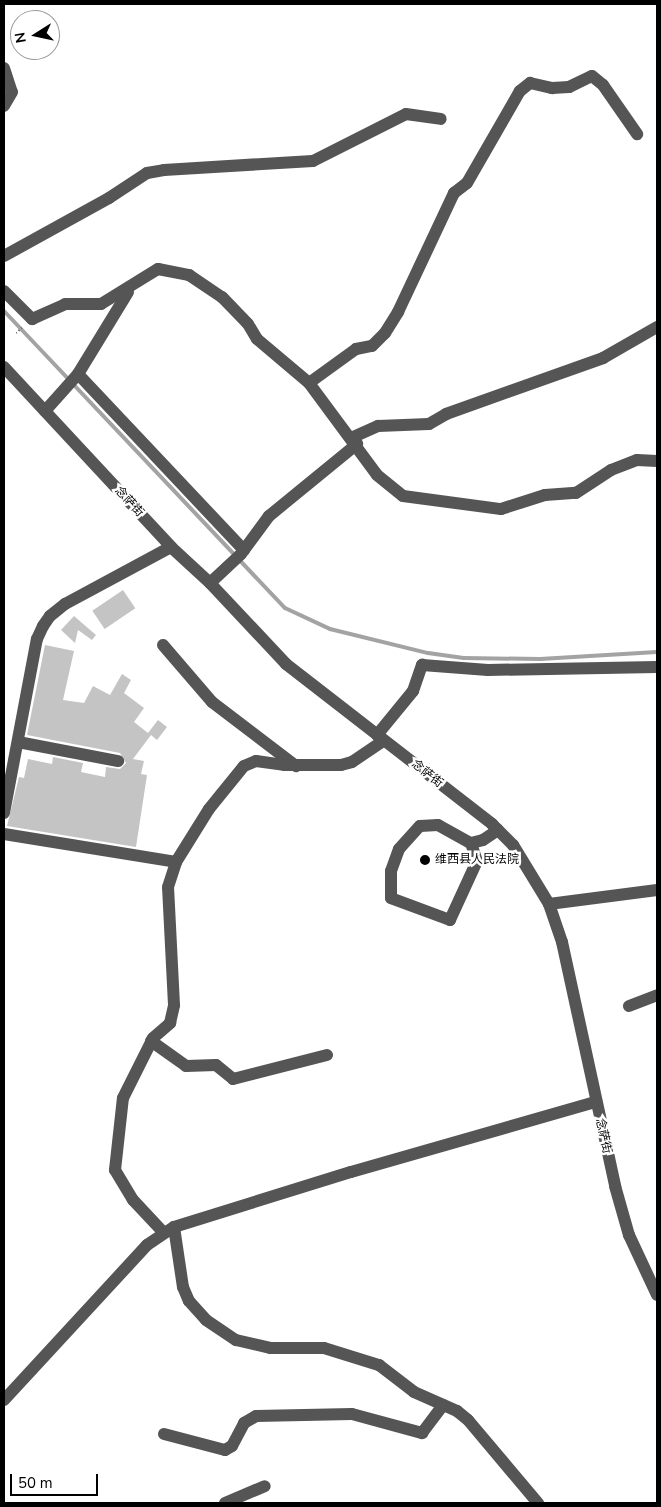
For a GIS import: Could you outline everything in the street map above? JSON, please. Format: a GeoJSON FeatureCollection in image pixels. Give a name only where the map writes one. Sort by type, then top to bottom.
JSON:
{"type":"FeatureCollection","features":[{"type":"Feature","properties":{"kind":"street"},"geometry":{"type":"LineString","coordinates":[[4,70],[12,92],[4,106]]}},
{"type":"Feature","properties":{"kind":"street"},"geometry":{"type":"LineString","coordinates":[[309,383],[356,349],[372,346],[385,333],[398,312],[454,193],[466,183],[520,91],[530,83],[552,88],[569,87],[592,76],[602,86],[637,134]]}},
{"type":"Feature","properties":{"kind":"street"},"geometry":{"type":"LineString","coordinates":[[4,256],[109,198],[147,173],[164,170],[313,161],[406,114],[441,119]]}},
{"type":"Feature","properties":{"kind":"street"},"geometry":{"type":"LineString","coordinates":[[4,292],[32,319],[65,304],[101,304],[158,269],[189,275],[222,297],[248,324],[257,339],[309,383],[330,415],[354,441],[377,476],[403,496],[501,509],[545,495],[576,493],[611,470],[637,460],[657,461]]}},
{"type":"Feature","properties":{"kind":"street"},"geometry":{"type":"LineString","coordinates":[[45,411],[77,376],[132,285]]}},
{"type":"Feature","properties":{"kind":"street"},"geometry":{"type":"LineString","coordinates":[[210,583],[242,552],[269,516],[354,441],[378,426],[429,424],[455,410],[603,358],[657,327]]}},
{"type":"Feature","properties":{"kind":"street","name":"念萨街"},"geometry":{"type":"LineString","coordinates":[[4,367],[171,547],[210,583],[286,664],[498,830],[513,845],[549,904],[562,942],[595,1102],[629,1235],[657,1296]]}},
{"type":"Feature","properties":{"kind":"street"},"geometry":{"type":"LineString","coordinates":[[77,376],[242,552]]}},
{"type":"Feature","properties":{"kind":"street"},"geometry":{"type":"LineString","coordinates":[[4,813],[37,639],[50,616],[65,604],[171,547]]}},
{"type":"Feature","properties":{"kind":"street"},"geometry":{"type":"LineString","coordinates":[[163,646],[212,702],[296,766]]}},
{"type":"Feature","properties":{"kind":"street"},"geometry":{"type":"LineString","coordinates":[[538,1503],[468,1420],[443,1405],[414,1392],[379,1365],[324,1348],[270,1348],[236,1340],[206,1320],[186,1294],[169,1230],[133,1200],[115,1170],[123,1098],[151,1041],[170,1023],[174,1005],[168,887],[176,862],[209,809],[244,766],[256,761],[324,767],[352,762],[380,738],[413,691],[422,664],[488,670],[657,667]]}},
{"type":"Feature","properties":{"kind":"street"},"geometry":{"type":"LineString","coordinates":[[18,742],[118,761]]}},
{"type":"Feature","properties":{"kind":"street"},"geometry":{"type":"LineString","coordinates":[[471,843],[478,861],[450,920],[391,898],[391,871],[399,849],[420,826],[438,825],[471,843],[483,840],[498,830]]}},
{"type":"Feature","properties":{"kind":"street"},"geometry":{"type":"LineString","coordinates":[[4,834],[176,862]]}},
{"type":"Feature","properties":{"kind":"street"},"geometry":{"type":"LineString","coordinates":[[549,904],[657,890]]}},
{"type":"Feature","properties":{"kind":"street"},"geometry":{"type":"LineString","coordinates":[[629,1006],[657,995]]}},
{"type":"Feature","properties":{"kind":"street"},"geometry":{"type":"LineString","coordinates":[[151,1041],[186,1066],[216,1065],[233,1079],[327,1055]]}},
{"type":"Feature","properties":{"kind":"street"},"geometry":{"type":"LineString","coordinates":[[4,1400],[147,1245],[169,1230],[342,1174],[595,1102]]}},
{"type":"Feature","properties":{"kind":"street"},"geometry":{"type":"LineString","coordinates":[[164,1434],[225,1450],[232,1446],[244,1423],[256,1416],[352,1414],[422,1434],[443,1405]]}},
{"type":"Feature","properties":{"kind":"street"},"geometry":{"type":"LineString","coordinates":[[225,1503],[265,1486]]}},
{"type":"Feature","properties":{"kind":"path"},"geometry":{"type":"LineString","coordinates":[[16,333],[27,324]]}},
{"type":"Feature","properties":{"kind":"building"},"geometry":{"type":"Polygon","coordinates":[[[123,590],[135,608],[105,629],[92,611],[123,590]]]}},
{"type":"Feature","properties":{"kind":"building"},"geometry":{"type":"Polygon","coordinates":[[[74,616],[96,635],[92,640],[78,630],[75,643],[61,630],[74,616]]]}},
{"type":"Feature","properties":{"kind":"building"},"geometry":{"type":"Polygon","coordinates":[[[45,645],[74,651],[63,700],[84,703],[93,686],[110,695],[122,674],[131,680],[124,693],[144,708],[134,722],[148,733],[158,720],[167,727],[157,740],[151,735],[133,759],[144,761],[141,774],[147,775],[136,847],[7,826],[19,777],[24,778],[28,759],[52,764],[53,757],[83,763],[81,772],[105,777],[106,767],[120,769],[126,763],[120,753],[27,735],[45,645]]]}},
{"type":"Feature","properties":{"kind":"waterway"},"geometry":{"type":"LineString","coordinates":[[4,311],[285,608],[330,629],[428,653],[464,658],[540,659],[657,652]]}},
{"type":"Feature","properties":{"kind":"place","name":"维西县人民法院"},"geometry":{"type":"Point","coordinates":[425,860]}}]}
